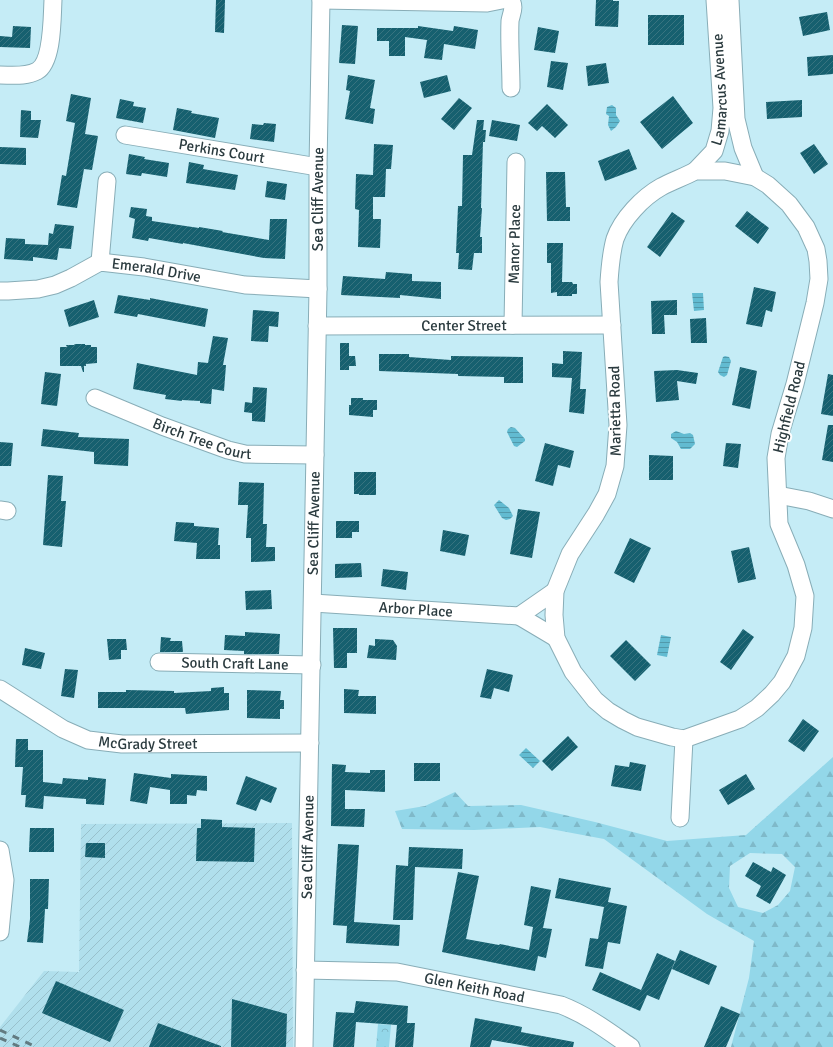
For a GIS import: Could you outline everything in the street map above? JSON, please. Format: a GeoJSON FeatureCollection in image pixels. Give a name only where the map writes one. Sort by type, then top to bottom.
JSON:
{"type":"FeatureCollection","features":[{"type":"Feature","properties":{"kind":"street"},"geometry":{"type":"LineString","coordinates":[[0,75],[27,75],[37,71],[43,66],[47,58],[49,45],[53,0]]}},
{"type":"Feature","properties":{"kind":"street"},"geometry":{"type":"LineString","coordinates":[[321,0],[488,3],[502,0]]}},
{"type":"Feature","properties":{"kind":"street","name":"Sea Cliff Avenue"},"geometry":{"type":"LineString","coordinates":[[304,1047],[312,665],[321,0]]}},
{"type":"Feature","properties":{"kind":"street"},"geometry":{"type":"LineString","coordinates":[[510,0],[513,6],[510,20],[511,88]]}},
{"type":"Feature","properties":{"kind":"street","name":"Lamarcus Avenue"},"geometry":{"type":"LineString","coordinates":[[695,172],[714,151],[720,131],[722,108],[715,0]]}},
{"type":"Feature","properties":{"kind":"street","name":"Lamarcus Avenue"},"geometry":{"type":"LineString","coordinates":[[730,0],[736,119],[743,148],[755,177]]}},
{"type":"Feature","properties":{"kind":"street","name":"Perkins Court"},"geometry":{"type":"LineString","coordinates":[[125,135],[318,167]]}},
{"type":"Feature","properties":{"kind":"street","name":"Manor Place"},"geometry":{"type":"LineString","coordinates":[[513,325],[516,162]]}},
{"type":"Feature","properties":{"kind":"street","name":"Marietta Road"},"geometry":{"type":"LineString","coordinates":[[684,739],[638,727],[608,711],[595,700],[573,672],[556,638],[554,615],[555,591],[570,554],[607,494],[615,466],[618,426],[609,282],[610,259],[616,238],[627,217],[642,200],[660,187],[695,172],[725,171],[755,177]]}},
{"type":"Feature","properties":{"kind":"street","name":"Highfield Road"},"geometry":{"type":"LineString","coordinates":[[684,739],[740,719],[757,708],[782,682],[796,656],[803,628],[805,596],[796,565],[779,524],[776,458],[780,434],[795,384],[815,303],[819,279],[818,261],[816,249],[806,227],[789,204],[768,185],[755,177]]}},
{"type":"Feature","properties":{"kind":"street"},"geometry":{"type":"LineString","coordinates":[[100,262],[107,181]]}},
{"type":"Feature","properties":{"kind":"street","name":"Emerald Drive"},"geometry":{"type":"LineString","coordinates":[[0,291],[38,290],[71,278],[100,262],[144,267],[245,285],[318,289]]}},
{"type":"Feature","properties":{"kind":"street","name":"Center Street"},"geometry":{"type":"LineString","coordinates":[[317,326],[612,325]]}},
{"type":"Feature","properties":{"kind":"street","name":"Birch Tree Court"},"geometry":{"type":"LineString","coordinates":[[95,398],[162,426],[228,450],[245,454],[314,455]]}},
{"type":"Feature","properties":{"kind":"street"},"geometry":{"type":"LineString","coordinates":[[778,496],[808,501],[833,509]]}},
{"type":"Feature","properties":{"kind":"street"},"geometry":{"type":"LineString","coordinates":[[519,616],[555,591]]}},
{"type":"Feature","properties":{"kind":"street","name":"Arbor Place"},"geometry":{"type":"LineString","coordinates":[[313,602],[519,616],[556,638]]}},
{"type":"Feature","properties":{"kind":"street","name":"South Craft Lane"},"geometry":{"type":"LineString","coordinates":[[159,662],[312,665]]}},
{"type":"Feature","properties":{"kind":"street","name":"McGrady Street"},"geometry":{"type":"LineString","coordinates":[[0,689],[63,729],[88,740],[122,744],[310,743]]}},
{"type":"Feature","properties":{"kind":"street"},"geometry":{"type":"LineString","coordinates":[[680,818],[684,739]]}},
{"type":"Feature","properties":{"kind":"street"},"geometry":{"type":"LineString","coordinates":[[0,850],[5,880],[0,932]]}},
{"type":"Feature","properties":{"kind":"street","name":"Glen Keith Road"},"geometry":{"type":"LineString","coordinates":[[305,970],[397,972],[561,1005],[596,1022],[631,1047]]}},
{"type":"Feature","properties":{"kind":"shaded area"},"geometry":{"type":"Polygon","coordinates":[[[612,105],[616,108],[616,115],[620,121],[611,131],[608,125],[609,116],[606,114],[607,107],[612,105]]]}},
{"type":"Feature","properties":{"kind":"shaded area"},"geometry":{"type":"Polygon","coordinates":[[[692,293],[703,293],[704,310],[694,311],[692,293]]]}},
{"type":"Feature","properties":{"kind":"shaded area"},"geometry":{"type":"Polygon","coordinates":[[[723,357],[729,357],[731,361],[727,375],[724,377],[718,372],[723,357]]]}},
{"type":"Feature","properties":{"kind":"shaded area"},"geometry":{"type":"Polygon","coordinates":[[[511,427],[515,428],[525,439],[525,441],[517,447],[514,446],[507,432],[511,427]]]}},
{"type":"Feature","properties":{"kind":"shaded area"},"geometry":{"type":"Polygon","coordinates":[[[676,431],[684,434],[690,433],[693,435],[695,444],[690,449],[681,449],[677,442],[671,438],[671,434],[676,431]]]}},
{"type":"Feature","properties":{"kind":"shaded area"},"geometry":{"type":"Polygon","coordinates":[[[499,500],[509,508],[513,516],[510,519],[506,520],[502,518],[494,505],[499,500]]]}},
{"type":"Feature","properties":{"kind":"shaded area"},"geometry":{"type":"Polygon","coordinates":[[[661,635],[671,637],[667,657],[657,655],[661,635]]]}},
{"type":"Feature","properties":{"kind":"shaded area"},"geometry":{"type":"Polygon","coordinates":[[[526,748],[540,761],[533,768],[519,755],[526,748]]]}},
{"type":"Feature","properties":{"kind":"shaded area"},"geometry":{"type":"Polygon","coordinates":[[[292,823],[293,1047],[0,1047],[0,1027],[44,971],[79,972],[81,824],[292,823]]]}},
{"type":"Feature","properties":{"kind":"green space"},"geometry":{"type":"Polygon","coordinates":[[[833,757],[833,1047],[731,1047],[749,978],[754,941],[707,914],[604,839],[540,827],[474,830],[402,829],[395,811],[425,806],[455,792],[468,806],[521,805],[595,822],[667,841],[746,835],[833,757]],[[750,853],[730,866],[729,888],[738,907],[763,913],[778,905],[790,891],[795,867],[782,854],[750,853]]]}},
{"type":"Feature","properties":{"kind":"green space"},"geometry":{"type":"Polygon","coordinates":[[[378,1024],[391,1025],[389,1047],[376,1047],[378,1024]]]}},
{"type":"Feature","properties":{"kind":"building"},"geometry":{"type":"Polygon","coordinates":[[[216,0],[225,0],[224,33],[215,32],[216,0]]]}},
{"type":"Feature","properties":{"kind":"building"},"geometry":{"type":"Polygon","coordinates":[[[596,0],[619,1],[618,27],[595,26],[596,0]]]}},
{"type":"Feature","properties":{"kind":"building"},"geometry":{"type":"Polygon","coordinates":[[[827,12],[830,30],[803,36],[799,17],[827,12]]]}},
{"type":"Feature","properties":{"kind":"building"},"geometry":{"type":"Polygon","coordinates":[[[648,15],[684,15],[684,45],[648,45],[648,15]]]}},
{"type":"Feature","properties":{"kind":"building"},"geometry":{"type":"Polygon","coordinates":[[[342,25],[358,26],[355,64],[339,63],[342,25]]]}},
{"type":"Feature","properties":{"kind":"building"},"geometry":{"type":"Polygon","coordinates":[[[13,26],[31,27],[30,48],[0,47],[0,36],[12,37],[13,26]]]}},
{"type":"Feature","properties":{"kind":"building"},"geometry":{"type":"Polygon","coordinates":[[[418,26],[453,31],[454,26],[478,30],[475,49],[444,44],[442,60],[424,58],[427,40],[405,37],[405,56],[389,56],[389,41],[377,41],[377,28],[418,28],[418,26]]]}},
{"type":"Feature","properties":{"kind":"building"},"geometry":{"type":"Polygon","coordinates":[[[538,27],[559,31],[555,53],[534,50],[538,27]]]}},
{"type":"Feature","properties":{"kind":"building"},"geometry":{"type":"Polygon","coordinates":[[[833,55],[833,74],[808,76],[807,57],[833,55]]]}},
{"type":"Feature","properties":{"kind":"building"},"geometry":{"type":"Polygon","coordinates":[[[551,61],[568,63],[563,90],[547,87],[551,61]]]}},
{"type":"Feature","properties":{"kind":"building"},"geometry":{"type":"Polygon","coordinates":[[[606,63],[609,83],[588,86],[586,66],[606,63]]]}},
{"type":"Feature","properties":{"kind":"building"},"geometry":{"type":"Polygon","coordinates":[[[348,75],[375,80],[370,108],[375,109],[373,124],[345,119],[350,91],[346,90],[348,75]]]}},
{"type":"Feature","properties":{"kind":"building"},"geometry":{"type":"Polygon","coordinates":[[[447,75],[451,91],[424,98],[420,82],[447,75]]]}},
{"type":"Feature","properties":{"kind":"building"},"geometry":{"type":"Polygon","coordinates":[[[71,94],[91,98],[85,134],[98,136],[92,170],[84,169],[77,208],[57,205],[62,175],[66,176],[75,123],[66,121],[71,94]]]}},
{"type":"Feature","properties":{"kind":"building"},"geometry":{"type":"Polygon","coordinates":[[[673,96],[693,123],[662,149],[640,122],[673,96]]]}},
{"type":"Feature","properties":{"kind":"building"},"geometry":{"type":"Polygon","coordinates":[[[459,98],[472,108],[454,130],[441,119],[459,98]]]}},
{"type":"Feature","properties":{"kind":"building"},"geometry":{"type":"Polygon","coordinates":[[[120,99],[134,102],[133,106],[146,108],[143,123],[116,118],[120,99]]]}},
{"type":"Feature","properties":{"kind":"building"},"geometry":{"type":"Polygon","coordinates":[[[802,100],[802,117],[767,119],[766,102],[802,100]]]}},
{"type":"Feature","properties":{"kind":"building"},"geometry":{"type":"Polygon","coordinates":[[[547,104],[568,125],[555,138],[542,126],[537,131],[528,123],[547,104]]]}},
{"type":"Feature","properties":{"kind":"building"},"geometry":{"type":"Polygon","coordinates":[[[177,108],[192,111],[191,113],[219,118],[215,138],[173,130],[177,108]]]}},
{"type":"Feature","properties":{"kind":"building"},"geometry":{"type":"Polygon","coordinates":[[[21,110],[31,111],[31,120],[41,120],[38,138],[20,137],[21,110]]]}},
{"type":"Feature","properties":{"kind":"building"},"geometry":{"type":"Polygon","coordinates":[[[477,120],[484,120],[483,130],[486,130],[485,142],[483,142],[480,237],[482,237],[482,253],[474,253],[472,270],[458,269],[459,253],[456,253],[458,206],[462,206],[463,155],[472,155],[477,120]]]}},
{"type":"Feature","properties":{"kind":"building"},"geometry":{"type":"Polygon","coordinates":[[[492,120],[520,125],[517,141],[489,136],[492,120]]]}},
{"type":"Feature","properties":{"kind":"building"},"geometry":{"type":"Polygon","coordinates":[[[264,123],[276,124],[274,142],[250,139],[252,124],[263,125],[264,123]]]}},
{"type":"Feature","properties":{"kind":"building"},"geometry":{"type":"Polygon","coordinates":[[[374,144],[393,145],[391,169],[386,169],[385,197],[373,197],[373,219],[381,219],[380,248],[358,247],[359,210],[355,209],[356,174],[373,175],[374,144]]]}},
{"type":"Feature","properties":{"kind":"building"},"geometry":{"type":"Polygon","coordinates":[[[814,144],[828,164],[814,174],[800,153],[814,144]]]}},
{"type":"Feature","properties":{"kind":"building"},"geometry":{"type":"Polygon","coordinates":[[[0,147],[26,148],[26,165],[0,164],[0,147]]]}},
{"type":"Feature","properties":{"kind":"building"},"geometry":{"type":"Polygon","coordinates":[[[629,149],[637,169],[605,181],[598,161],[629,149]]]}},
{"type":"Feature","properties":{"kind":"building"},"geometry":{"type":"Polygon","coordinates":[[[129,154],[145,157],[144,159],[169,163],[167,177],[142,173],[141,176],[126,174],[129,154]]]}},
{"type":"Feature","properties":{"kind":"building"},"geometry":{"type":"Polygon","coordinates":[[[189,162],[204,165],[203,169],[238,175],[235,190],[186,183],[189,162]]]}},
{"type":"Feature","properties":{"kind":"building"},"geometry":{"type":"Polygon","coordinates":[[[546,172],[565,172],[566,207],[570,207],[570,221],[547,221],[546,172]]]}},
{"type":"Feature","properties":{"kind":"building"},"geometry":{"type":"Polygon","coordinates":[[[267,181],[287,184],[285,200],[265,197],[267,181]]]}},
{"type":"Feature","properties":{"kind":"building"},"geometry":{"type":"Polygon","coordinates":[[[131,207],[147,209],[146,216],[152,217],[152,221],[199,227],[269,240],[270,219],[287,219],[285,259],[264,258],[149,238],[148,241],[132,238],[135,219],[129,217],[131,207]]]}},
{"type":"Feature","properties":{"kind":"building"},"geometry":{"type":"Polygon","coordinates":[[[747,211],[769,228],[758,244],[735,226],[747,211]]]}},
{"type":"Feature","properties":{"kind":"building"},"geometry":{"type":"Polygon","coordinates":[[[672,212],[685,221],[660,257],[647,247],[672,212]]]}},
{"type":"Feature","properties":{"kind":"building"},"geometry":{"type":"Polygon","coordinates":[[[55,224],[74,226],[71,249],[59,248],[57,260],[33,257],[33,261],[4,259],[6,238],[25,239],[25,244],[48,245],[49,233],[53,234],[55,224]]]}},
{"type":"Feature","properties":{"kind":"building"},"geometry":{"type":"Polygon","coordinates":[[[547,243],[563,243],[562,282],[572,282],[573,284],[577,284],[577,294],[572,294],[572,296],[557,296],[557,292],[551,293],[551,263],[547,263],[547,243]]]}},
{"type":"Feature","properties":{"kind":"building"},"geometry":{"type":"Polygon","coordinates":[[[386,272],[412,274],[412,281],[441,282],[441,299],[400,295],[400,298],[341,295],[343,276],[385,279],[386,272]]]}},
{"type":"Feature","properties":{"kind":"building"},"geometry":{"type":"Polygon","coordinates":[[[754,287],[776,292],[772,312],[766,310],[762,327],[746,324],[754,287]]]}},
{"type":"Feature","properties":{"kind":"building"},"geometry":{"type":"Polygon","coordinates":[[[118,295],[150,300],[150,298],[208,309],[205,327],[138,314],[137,317],[114,313],[118,295]]]}},
{"type":"Feature","properties":{"kind":"building"},"geometry":{"type":"Polygon","coordinates":[[[94,300],[99,317],[69,327],[64,310],[94,300]]]}},
{"type":"Feature","properties":{"kind":"building"},"geometry":{"type":"Polygon","coordinates":[[[677,300],[677,315],[664,315],[665,334],[652,334],[651,301],[677,300]]]}},
{"type":"Feature","properties":{"kind":"building"},"geometry":{"type":"Polygon","coordinates":[[[253,310],[279,312],[278,327],[269,326],[268,342],[251,341],[253,310]]]}},
{"type":"Feature","properties":{"kind":"building"},"geometry":{"type":"Polygon","coordinates":[[[706,318],[707,343],[691,343],[690,319],[706,318]]]}},
{"type":"Feature","properties":{"kind":"building"},"geometry":{"type":"Polygon","coordinates":[[[213,336],[228,338],[223,365],[226,365],[224,391],[212,389],[211,404],[200,403],[200,401],[165,399],[166,395],[133,389],[137,363],[197,375],[198,362],[208,363],[213,336]]]}},
{"type":"Feature","properties":{"kind":"building"},"geometry":{"type":"Polygon","coordinates":[[[340,343],[349,343],[349,356],[355,356],[356,366],[349,366],[349,370],[340,370],[340,343]]]}},
{"type":"Feature","properties":{"kind":"building"},"geometry":{"type":"Polygon","coordinates":[[[74,344],[85,344],[91,345],[91,347],[97,347],[97,363],[86,364],[86,366],[84,366],[84,372],[81,366],[60,366],[60,347],[67,347],[66,345],[75,345],[74,344]]]}},
{"type":"Feature","properties":{"kind":"building"},"geometry":{"type":"Polygon","coordinates":[[[563,351],[582,352],[580,389],[586,389],[584,414],[569,412],[572,378],[552,377],[552,363],[563,364],[563,351]]]}},
{"type":"Feature","properties":{"kind":"building"},"geometry":{"type":"Polygon","coordinates":[[[379,354],[409,354],[409,357],[451,360],[451,356],[523,357],[523,383],[504,383],[504,377],[458,376],[458,374],[379,371],[379,354]]]}},
{"type":"Feature","properties":{"kind":"building"},"geometry":{"type":"Polygon","coordinates":[[[740,367],[757,371],[750,409],[732,405],[740,367]]]}},
{"type":"Feature","properties":{"kind":"building"},"geometry":{"type":"Polygon","coordinates":[[[677,370],[698,373],[696,384],[677,381],[679,400],[656,402],[654,371],[677,370]]]}},
{"type":"Feature","properties":{"kind":"building"},"geometry":{"type":"Polygon","coordinates":[[[45,372],[61,374],[57,406],[41,404],[45,372]]]}},
{"type":"Feature","properties":{"kind":"building"},"geometry":{"type":"Polygon","coordinates":[[[828,374],[833,375],[833,416],[821,414],[828,374]]]}},
{"type":"Feature","properties":{"kind":"building"},"geometry":{"type":"Polygon","coordinates":[[[253,387],[267,388],[265,422],[252,421],[252,413],[244,412],[245,402],[252,403],[253,387]]]}},
{"type":"Feature","properties":{"kind":"building"},"geometry":{"type":"Polygon","coordinates":[[[351,398],[377,400],[377,410],[373,410],[373,417],[349,415],[351,398]]]}},
{"type":"Feature","properties":{"kind":"building"},"geometry":{"type":"Polygon","coordinates":[[[828,425],[833,425],[833,462],[822,460],[828,425]]]}},
{"type":"Feature","properties":{"kind":"building"},"geometry":{"type":"Polygon","coordinates":[[[43,429],[79,433],[78,437],[129,439],[128,466],[94,464],[94,452],[41,446],[43,429]]]}},
{"type":"Feature","properties":{"kind":"building"},"geometry":{"type":"Polygon","coordinates":[[[0,442],[13,443],[11,466],[0,466],[0,442]]]}},
{"type":"Feature","properties":{"kind":"building"},"geometry":{"type":"Polygon","coordinates":[[[545,443],[574,451],[570,468],[558,465],[553,486],[535,481],[545,443]]]}},
{"type":"Feature","properties":{"kind":"building"},"geometry":{"type":"Polygon","coordinates":[[[726,443],[741,444],[738,468],[723,466],[726,443]]]}},
{"type":"Feature","properties":{"kind":"building"},"geometry":{"type":"Polygon","coordinates":[[[649,455],[673,456],[673,480],[649,480],[649,455]]]}},
{"type":"Feature","properties":{"kind":"building"},"geometry":{"type":"Polygon","coordinates":[[[354,472],[376,472],[376,495],[354,494],[354,472]]]}},
{"type":"Feature","properties":{"kind":"building"},"geometry":{"type":"Polygon","coordinates":[[[48,475],[63,476],[61,501],[66,501],[62,547],[43,545],[48,475]]]}},
{"type":"Feature","properties":{"kind":"building"},"geometry":{"type":"Polygon","coordinates":[[[239,482],[264,483],[263,524],[267,524],[266,547],[275,547],[275,561],[251,562],[251,538],[246,538],[248,505],[238,505],[239,482]]]}},
{"type":"Feature","properties":{"kind":"building"},"geometry":{"type":"Polygon","coordinates":[[[518,509],[540,512],[532,558],[510,554],[518,509]]]}},
{"type":"Feature","properties":{"kind":"building"},"geometry":{"type":"Polygon","coordinates":[[[336,521],[359,521],[359,532],[352,532],[352,538],[336,538],[336,521]]]}},
{"type":"Feature","properties":{"kind":"building"},"geometry":{"type":"Polygon","coordinates":[[[176,522],[194,523],[194,526],[219,528],[218,545],[220,545],[220,559],[196,559],[197,543],[174,541],[176,522]]]}},
{"type":"Feature","properties":{"kind":"building"},"geometry":{"type":"Polygon","coordinates":[[[443,530],[469,535],[465,556],[440,551],[443,530]]]}},
{"type":"Feature","properties":{"kind":"building"},"geometry":{"type":"Polygon","coordinates":[[[630,538],[651,548],[634,583],[614,573],[630,538]]]}},
{"type":"Feature","properties":{"kind":"building"},"geometry":{"type":"Polygon","coordinates":[[[749,547],[756,579],[738,583],[731,551],[749,547]]]}},
{"type":"Feature","properties":{"kind":"building"},"geometry":{"type":"Polygon","coordinates":[[[361,563],[362,577],[335,578],[335,564],[361,563]]]}},
{"type":"Feature","properties":{"kind":"building"},"geometry":{"type":"Polygon","coordinates":[[[383,569],[408,572],[406,590],[381,586],[383,569]]]}},
{"type":"Feature","properties":{"kind":"building"},"geometry":{"type":"Polygon","coordinates":[[[271,590],[272,609],[246,610],[245,591],[271,590]]]}},
{"type":"Feature","properties":{"kind":"building"},"geometry":{"type":"Polygon","coordinates":[[[333,628],[357,628],[357,653],[347,653],[347,668],[334,668],[333,628]]]}},
{"type":"Feature","properties":{"kind":"building"},"geometry":{"type":"Polygon","coordinates":[[[743,629],[754,637],[731,670],[720,662],[743,629]]]}},
{"type":"Feature","properties":{"kind":"building"},"geometry":{"type":"Polygon","coordinates":[[[245,632],[280,634],[279,654],[244,654],[244,651],[224,650],[225,635],[245,636],[245,632]]]}},
{"type":"Feature","properties":{"kind":"building"},"geometry":{"type":"Polygon","coordinates":[[[161,637],[171,638],[170,641],[182,641],[183,652],[160,652],[161,637]]]}},
{"type":"Feature","properties":{"kind":"building"},"geometry":{"type":"Polygon","coordinates":[[[107,639],[126,639],[127,650],[121,650],[121,659],[109,660],[107,639]]]}},
{"type":"Feature","properties":{"kind":"building"},"geometry":{"type":"Polygon","coordinates":[[[375,639],[393,640],[397,646],[396,660],[367,658],[369,645],[375,646],[375,639]]]}},
{"type":"Feature","properties":{"kind":"building"},"geometry":{"type":"Polygon","coordinates":[[[626,640],[651,665],[635,681],[610,656],[626,640]]]}},
{"type":"Feature","properties":{"kind":"building"},"geometry":{"type":"Polygon","coordinates":[[[25,648],[45,653],[41,669],[22,665],[25,648]]]}},
{"type":"Feature","properties":{"kind":"building"},"geometry":{"type":"Polygon","coordinates":[[[65,669],[78,670],[74,698],[61,696],[65,669]]]}},
{"type":"Feature","properties":{"kind":"building"},"geometry":{"type":"Polygon","coordinates":[[[487,669],[513,675],[509,692],[494,688],[491,699],[480,697],[487,669]]]}},
{"type":"Feature","properties":{"kind":"building"},"geometry":{"type":"Polygon","coordinates":[[[224,687],[224,693],[229,693],[229,710],[186,714],[185,708],[98,708],[98,692],[126,692],[126,690],[174,691],[174,693],[211,691],[211,688],[224,687]]]}},
{"type":"Feature","properties":{"kind":"building"},"geometry":{"type":"Polygon","coordinates":[[[344,689],[359,690],[358,696],[376,696],[376,714],[344,713],[344,689]]]}},
{"type":"Feature","properties":{"kind":"building"},"geometry":{"type":"Polygon","coordinates":[[[247,690],[281,691],[280,700],[284,700],[284,709],[280,709],[280,719],[247,718],[247,690]]]}},
{"type":"Feature","properties":{"kind":"building"},"geometry":{"type":"Polygon","coordinates":[[[803,719],[819,731],[804,752],[788,741],[803,719]]]}},
{"type":"Feature","properties":{"kind":"building"},"geometry":{"type":"Polygon","coordinates":[[[568,736],[578,747],[552,771],[542,761],[568,736]]]}},
{"type":"Feature","properties":{"kind":"building"},"geometry":{"type":"Polygon","coordinates":[[[16,739],[28,739],[28,750],[43,750],[43,782],[62,784],[63,778],[88,780],[88,777],[106,779],[104,805],[86,804],[86,799],[44,796],[43,809],[25,807],[26,795],[21,795],[23,767],[15,767],[16,739]]]}},
{"type":"Feature","properties":{"kind":"building"},"geometry":{"type":"Polygon","coordinates":[[[630,762],[646,765],[641,791],[611,786],[615,765],[629,767],[630,762]]]}},
{"type":"Feature","properties":{"kind":"building"},"geometry":{"type":"Polygon","coordinates":[[[414,763],[440,763],[440,781],[414,781],[414,763]]]}},
{"type":"Feature","properties":{"kind":"building"},"geometry":{"type":"Polygon","coordinates":[[[332,764],[346,765],[345,772],[370,773],[370,770],[385,770],[385,792],[345,790],[345,809],[365,809],[364,827],[331,826],[332,764]]]}},
{"type":"Feature","properties":{"kind":"building"},"geometry":{"type":"Polygon","coordinates":[[[134,773],[171,778],[171,774],[207,776],[207,791],[197,790],[196,796],[187,795],[187,804],[170,804],[170,790],[150,787],[147,804],[130,801],[134,773]]]}},
{"type":"Feature","properties":{"kind":"building"},"geometry":{"type":"Polygon","coordinates":[[[746,774],[755,789],[728,805],[719,790],[746,774]]]}},
{"type":"Feature","properties":{"kind":"building"},"geometry":{"type":"Polygon","coordinates":[[[246,776],[277,788],[271,803],[261,799],[256,811],[236,804],[246,776]]]}},
{"type":"Feature","properties":{"kind":"building"},"geometry":{"type":"Polygon","coordinates":[[[201,819],[222,820],[222,827],[255,828],[254,862],[196,861],[197,828],[201,828],[201,819]]]}},
{"type":"Feature","properties":{"kind":"building"},"geometry":{"type":"Polygon","coordinates":[[[30,828],[54,828],[54,852],[29,852],[30,828]]]}},
{"type":"Feature","properties":{"kind":"building"},"geometry":{"type":"Polygon","coordinates":[[[86,843],[105,843],[105,858],[85,857],[86,843]]]}},
{"type":"Feature","properties":{"kind":"building"},"geometry":{"type":"Polygon","coordinates":[[[338,844],[359,845],[354,922],[400,925],[399,946],[346,943],[347,926],[333,925],[338,844]]]}},
{"type":"Feature","properties":{"kind":"building"},"geometry":{"type":"Polygon","coordinates":[[[409,847],[463,849],[462,869],[415,867],[413,920],[393,920],[396,865],[408,866],[409,847]]]}},
{"type":"Feature","properties":{"kind":"building"},"geometry":{"type":"Polygon","coordinates":[[[753,862],[771,872],[773,867],[786,875],[770,904],[756,896],[761,886],[745,876],[753,862]]]}},
{"type":"Feature","properties":{"kind":"building"},"geometry":{"type":"Polygon","coordinates":[[[458,872],[479,876],[466,939],[529,950],[533,927],[524,925],[531,886],[551,890],[543,928],[552,929],[546,958],[538,956],[535,971],[442,952],[458,872]]]}},
{"type":"Feature","properties":{"kind":"building"},"geometry":{"type":"Polygon","coordinates":[[[559,878],[611,888],[608,902],[627,906],[620,944],[608,942],[603,969],[585,966],[590,938],[598,939],[604,907],[555,898],[559,878]]]}},
{"type":"Feature","properties":{"kind":"building"},"geometry":{"type":"Polygon","coordinates":[[[30,879],[49,879],[48,909],[45,909],[43,943],[27,942],[30,919],[30,879]]]}},
{"type":"Feature","properties":{"kind":"building"},"geometry":{"type":"Polygon","coordinates":[[[680,950],[717,966],[709,985],[672,969],[680,950]]]}},
{"type":"Feature","properties":{"kind":"building"},"geometry":{"type":"Polygon","coordinates":[[[657,953],[675,961],[659,1000],[647,995],[640,1011],[592,990],[600,972],[641,990],[657,953]]]}},
{"type":"Feature","properties":{"kind":"building"},"geometry":{"type":"Polygon","coordinates":[[[56,981],[124,1010],[110,1042],[42,1013],[56,981]]]}},
{"type":"Feature","properties":{"kind":"building"},"geometry":{"type":"Polygon","coordinates":[[[232,999],[287,1014],[286,1047],[231,1047],[232,999]]]}},
{"type":"Feature","properties":{"kind":"building"},"geometry":{"type":"Polygon","coordinates":[[[356,1001],[408,1006],[407,1023],[415,1023],[413,1047],[395,1047],[397,1025],[356,1022],[354,1047],[333,1047],[336,1012],[354,1013],[356,1001]]]}},
{"type":"Feature","properties":{"kind":"building"},"geometry":{"type":"Polygon","coordinates":[[[721,1006],[740,1014],[726,1047],[704,1047],[721,1006]]]}},
{"type":"Feature","properties":{"kind":"building"},"geometry":{"type":"Polygon","coordinates":[[[475,1018],[522,1027],[521,1032],[574,1042],[573,1047],[531,1047],[492,1040],[490,1047],[470,1047],[475,1018]]]}},
{"type":"Feature","properties":{"kind":"building"},"geometry":{"type":"Polygon","coordinates":[[[158,1023],[221,1046],[221,1047],[149,1047],[158,1023]]]}},
{"type":"Feature","properties":{"kind":"railway"},"geometry":{"type":"LineString","coordinates":[[0,1030],[36,1047]]}},
{"type":"Feature","properties":{"kind":"railway"},"geometry":{"type":"LineString","coordinates":[[0,1038],[20,1047]]}}]}
